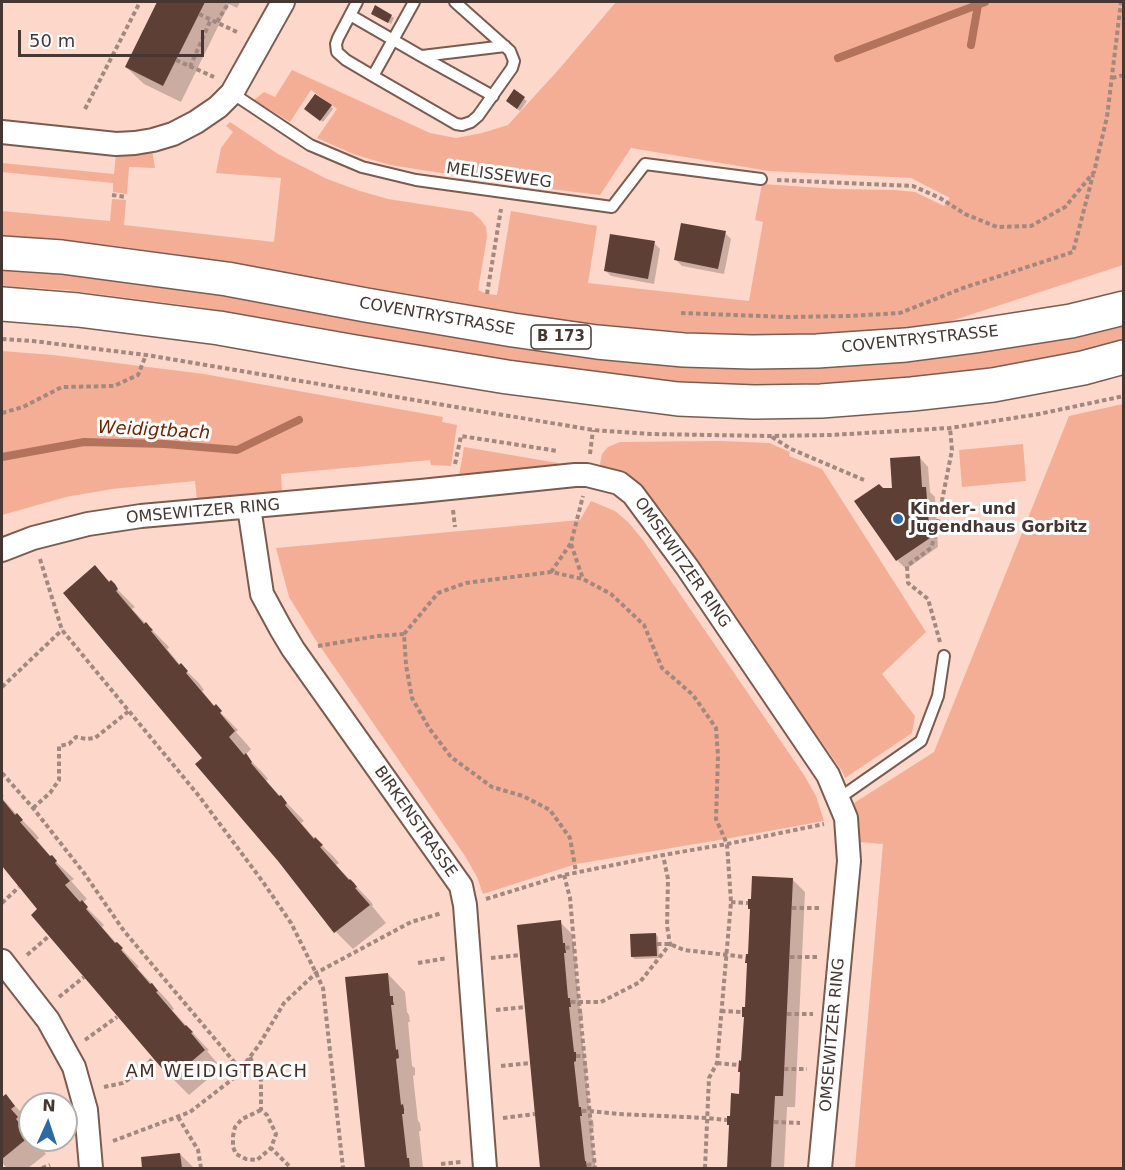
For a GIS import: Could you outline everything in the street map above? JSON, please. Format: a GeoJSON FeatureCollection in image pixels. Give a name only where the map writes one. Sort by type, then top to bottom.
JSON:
{"type":"FeatureCollection","features":[{"type":"Feature","properties":{"kind":"main road","name":"COVENTRYSTRASSE"},"geometry":{"type":"LineString","coordinates":[[2,253],[62,257],[227,279],[513,330],[597,342],[684,350],[817,351],[906,345],[1071,321],[1124,308]]}},
{"type":"Feature","properties":{"kind":"main road"},"geometry":{"type":"LineString","coordinates":[[2,304],[78,310],[219,328],[507,377],[678,399],[754,402],[912,394],[1004,383],[1083,368],[1124,357]]}},
{"type":"Feature","properties":{"kind":"street"},"geometry":{"type":"LineString","coordinates":[[2,132],[116,144],[135,144],[173,134],[218,107],[231,93],[283,2]]}},
{"type":"Feature","properties":{"kind":"street","name":"OMSEWITZER RING"},"geometry":{"type":"LineString","coordinates":[[2,550],[33,538],[88,524],[141,516],[575,475],[586,475],[619,483],[633,494],[687,567],[828,775],[846,818],[849,861],[820,1168]]}},
{"type":"Feature","properties":{"kind":"street","name":"BIRKENSTRASSE"},"geometry":{"type":"LineString","coordinates":[[249,507],[262,594],[293,649],[461,886],[465,916],[475,1165]]}},
{"type":"Feature","properties":{"kind":"street"},"geometry":{"type":"LineString","coordinates":[[2,961],[48,1020],[74,1067],[86,1110],[91,1168]]}},
{"type":"Feature","properties":{"kind":"lane"},"geometry":{"type":"LineString","coordinates":[[357,2],[338,38],[336,45],[338,52],[346,60],[373,76],[456,124],[462,125],[471,123],[493,96],[512,68],[513,56],[505,46],[455,2]]}},
{"type":"Feature","properties":{"kind":"lane"},"geometry":{"type":"LineString","coordinates":[[373,76],[414,2]]}},
{"type":"Feature","properties":{"kind":"lane"},"geometry":{"type":"LineString","coordinates":[[350,15],[493,96]]}},
{"type":"Feature","properties":{"kind":"lane"},"geometry":{"type":"LineString","coordinates":[[421,56],[505,46]]}},
{"type":"Feature","properties":{"kind":"lane","name":"MELISSEWEG"},"geometry":{"type":"LineString","coordinates":[[231,93],[310,145],[362,167],[416,180],[612,207],[645,164],[761,179]]}},
{"type":"Feature","properties":{"kind":"lane"},"geometry":{"type":"LineString","coordinates":[[838,799],[921,741],[938,696],[944,656]]}},
{"type":"Feature","properties":{"kind":"path"},"geometry":{"type":"LineString","coordinates":[[85,109],[140,2]]}},
{"type":"Feature","properties":{"kind":"path"},"geometry":{"type":"LineString","coordinates":[[218,22],[229,2]]}},
{"type":"Feature","properties":{"kind":"path"},"geometry":{"type":"LineString","coordinates":[[681,313],[787,317],[900,313],[963,288],[1072,252],[1107,117],[1120,2]]}},
{"type":"Feature","properties":{"kind":"path"},"geometry":{"type":"LineString","coordinates":[[199,14],[236,31]]}},
{"type":"Feature","properties":{"kind":"path"},"geometry":{"type":"LineString","coordinates":[[190,67],[211,19]]}},
{"type":"Feature","properties":{"kind":"path"},"geometry":{"type":"LineString","coordinates":[[176,60],[207,74]]}},
{"type":"Feature","properties":{"kind":"path"},"geometry":{"type":"LineString","coordinates":[[1112,78],[1124,75]]}},
{"type":"Feature","properties":{"kind":"path"},"geometry":{"type":"LineString","coordinates":[[761,179],[913,186],[997,227],[1009,227],[1031,226],[1065,207],[1094,172]]}},
{"type":"Feature","properties":{"kind":"path"},"geometry":{"type":"LineString","coordinates":[[487,294],[504,191]]}},
{"type":"Feature","properties":{"kind":"path"},"geometry":{"type":"LineString","coordinates":[[112,195],[126,197]]}},
{"type":"Feature","properties":{"kind":"path"},"geometry":{"type":"LineString","coordinates":[[2,413],[23,407],[62,387],[114,386],[138,375],[146,355]]}},
{"type":"Feature","properties":{"kind":"path"},"geometry":{"type":"LineString","coordinates":[[944,656],[928,600],[908,583],[907,566],[931,548],[935,536],[952,450],[950,428]]}},
{"type":"Feature","properties":{"kind":"path"},"geometry":{"type":"LineString","coordinates":[[589,456],[593,430]]}},
{"type":"Feature","properties":{"kind":"path"},"geometry":{"type":"LineString","coordinates":[[454,471],[461,436],[566,453]]}},
{"type":"Feature","properties":{"kind":"path"},"geometry":{"type":"LineString","coordinates":[[771,436],[791,449],[864,480]]}},
{"type":"Feature","properties":{"kind":"path"},"geometry":{"type":"LineString","coordinates":[[551,572],[571,543],[584,493]]}},
{"type":"Feature","properties":{"kind":"path"},"geometry":{"type":"LineString","coordinates":[[33,538],[62,630],[199,796],[263,882],[291,923],[316,973],[323,988],[343,1168]]}},
{"type":"Feature","properties":{"kind":"path"},"geometry":{"type":"LineString","coordinates":[[571,543],[583,579]]}},
{"type":"Feature","properties":{"kind":"path"},"geometry":{"type":"LineString","coordinates":[[576,872],[570,837],[550,810],[523,796],[492,787],[451,757],[429,728],[412,698],[406,665],[404,634],[438,593],[466,583],[551,572],[583,579],[611,594],[644,625],[662,668],[693,695],[716,728],[718,756],[716,819],[727,844],[731,902],[717,1064],[709,1078],[705,1168]]}},
{"type":"Feature","properties":{"kind":"path"},"geometry":{"type":"LineString","coordinates":[[2,687],[62,630]]}},
{"type":"Feature","properties":{"kind":"path"},"geometry":{"type":"LineString","coordinates":[[293,649],[404,634]]}},
{"type":"Feature","properties":{"kind":"path"},"geometry":{"type":"LineString","coordinates":[[33,808],[50,793],[59,780],[60,746],[69,744],[76,737],[96,738],[129,711]]}},
{"type":"Feature","properties":{"kind":"path"},"geometry":{"type":"LineString","coordinates":[[2,773],[84,873],[124,931],[241,1070]]}},
{"type":"Feature","properties":{"kind":"path"},"geometry":{"type":"LineString","coordinates":[[571,1002],[601,1002],[640,982],[670,944],[667,926],[668,879],[663,855]]}},
{"type":"Feature","properties":{"kind":"path"},"geometry":{"type":"LineString","coordinates":[[564,874],[570,898],[595,1166],[587,1165]]}},
{"type":"Feature","properties":{"kind":"path"},"geometry":{"type":"LineString","coordinates":[[2,903],[19,888]]}},
{"type":"Feature","properties":{"kind":"path"},"geometry":{"type":"LineString","coordinates":[[731,902],[748,903]]}},
{"type":"Feature","properties":{"kind":"path"},"geometry":{"type":"LineString","coordinates":[[792,908],[830,908]]}},
{"type":"Feature","properties":{"kind":"path"},"geometry":{"type":"LineString","coordinates":[[25,957],[49,936]]}},
{"type":"Feature","properties":{"kind":"path"},"geometry":{"type":"LineString","coordinates":[[657,944],[670,944],[684,950],[745,957]]}},
{"type":"Feature","properties":{"kind":"path"},"geometry":{"type":"LineString","coordinates":[[565,948],[574,947]]}},
{"type":"Feature","properties":{"kind":"path"},"geometry":{"type":"LineString","coordinates":[[490,958],[520,955]]}},
{"type":"Feature","properties":{"kind":"path"},"geometry":{"type":"LineString","coordinates":[[790,957],[825,958]]}},
{"type":"Feature","properties":{"kind":"path"},"geometry":{"type":"LineString","coordinates":[[418,963],[439,959]]}},
{"type":"Feature","properties":{"kind":"path"},"geometry":{"type":"LineString","coordinates":[[62,996],[84,977]]}},
{"type":"Feature","properties":{"kind":"path"},"geometry":{"type":"LineString","coordinates":[[496,1010],[525,1006]]}},
{"type":"Feature","properties":{"kind":"path"},"geometry":{"type":"LineString","coordinates":[[721,1011],[742,1012]]}},
{"type":"Feature","properties":{"kind":"path"},"geometry":{"type":"LineString","coordinates":[[787,1014],[820,1014]]}},
{"type":"Feature","properties":{"kind":"path"},"geometry":{"type":"LineString","coordinates":[[85,1040],[117,1017]]}},
{"type":"Feature","properties":{"kind":"path"},"geometry":{"type":"LineString","coordinates":[[250,1056],[261,1081],[261,1110]]}},
{"type":"Feature","properties":{"kind":"path"},"geometry":{"type":"LineString","coordinates":[[576,1056],[584,1056]]}},
{"type":"Feature","properties":{"kind":"path"},"geometry":{"type":"LineString","coordinates":[[112,1086],[123,1083],[143,1070],[153,1058]]}},
{"type":"Feature","properties":{"kind":"path"},"geometry":{"type":"LineString","coordinates":[[502,1065],[530,1063]]}},
{"type":"Feature","properties":{"kind":"path"},"geometry":{"type":"LineString","coordinates":[[717,1064],[738,1065]]}},
{"type":"Feature","properties":{"kind":"path"},"geometry":{"type":"LineString","coordinates":[[784,1069],[816,1069]]}},
{"type":"Feature","properties":{"kind":"path"},"geometry":{"type":"LineString","coordinates":[[261,1110],[267,1114],[276,1134],[271,1148],[257,1160],[246,1159],[236,1154],[233,1147],[235,1126],[242,1119],[261,1110]]}},
{"type":"Feature","properties":{"kind":"path"},"geometry":{"type":"LineString","coordinates":[[582,1111],[727,1120]]}},
{"type":"Feature","properties":{"kind":"path"},"geometry":{"type":"LineString","coordinates":[[506,1118],[535,1114]]}},
{"type":"Feature","properties":{"kind":"path"},"geometry":{"type":"LineString","coordinates":[[178,1117],[198,1149],[201,1168]]}},
{"type":"Feature","properties":{"kind":"path"},"geometry":{"type":"LineString","coordinates":[[774,1122],[802,1123]]}},
{"type":"Feature","properties":{"kind":"path"},"geometry":{"type":"LineString","coordinates":[[271,1148],[291,1168]]}},
{"type":"Feature","properties":{"kind":"path"},"geometry":{"type":"LineString","coordinates":[[441,1164],[475,1165]]}},
{"type":"Feature","properties":{"kind":"path"},"geometry":{"type":"LineString","coordinates":[[42,1168],[50,1165]]}},
{"type":"Feature","properties":{"kind":"shaded area"},"geometry":{"type":"Polygon","coordinates":[[[616,2],[1123,2],[1123,265],[945,323],[923,327],[794,335],[723,335],[572,322],[182,255],[117,246],[2,236],[2,211],[110,221],[112,199],[126,200],[124,225],[274,242],[281,178],[216,173],[221,148],[233,132],[226,126],[230,122],[278,154],[327,179],[388,199],[472,212],[486,227],[487,237],[478,290],[487,294],[497,295],[511,211],[597,226],[588,283],[749,301],[763,222],[755,220],[762,184],[915,192],[944,206],[950,198],[911,178],[769,171],[631,148],[600,195],[526,186],[390,165],[353,154],[317,138],[337,109],[311,90],[290,122],[254,100],[264,92],[275,97],[292,70],[430,133],[456,138],[482,133],[508,125],[616,2]]]}},
{"type":"Feature","properties":{"kind":"shaded area"},"geometry":{"type":"Polygon","coordinates":[[[152,150],[155,168],[129,167],[127,194],[113,192],[113,183],[2,172],[2,163],[114,174],[116,154],[152,150]]]}},
{"type":"Feature","properties":{"kind":"shaded area"},"geometry":{"type":"Polygon","coordinates":[[[2,267],[109,276],[637,360],[1123,322],[1124,341],[1026,362],[959,373],[894,379],[789,384],[658,380],[499,360],[199,307],[66,290],[2,286],[2,267]]]}},
{"type":"Feature","properties":{"kind":"shaded area"},"geometry":{"type":"Polygon","coordinates":[[[2,351],[204,374],[443,417],[442,422],[457,425],[451,466],[431,465],[430,460],[281,474],[282,493],[197,500],[195,481],[112,489],[66,497],[2,515],[2,351]]]}},
{"type":"Feature","properties":{"kind":"shaded area"},"geometry":{"type":"Polygon","coordinates":[[[1123,404],[1123,1168],[855,1168],[883,844],[859,842],[854,803],[934,752],[1069,416],[1123,404]]]}},
{"type":"Feature","properties":{"kind":"shaded area"},"geometry":{"type":"Polygon","coordinates":[[[620,442],[769,443],[790,452],[789,456],[822,469],[926,632],[882,674],[915,716],[912,733],[845,778],[664,513],[639,488],[604,471],[600,464],[602,454],[608,447],[620,442]]]}},
{"type":"Feature","properties":{"kind":"shaded area"},"geometry":{"type":"Polygon","coordinates":[[[1023,444],[1026,481],[962,487],[959,450],[1023,444]]]}},
{"type":"Feature","properties":{"kind":"shaded area"},"geometry":{"type":"Polygon","coordinates":[[[464,447],[558,463],[557,467],[459,476],[464,447]]]}},
{"type":"Feature","properties":{"kind":"shaded area"},"geometry":{"type":"Polygon","coordinates":[[[591,501],[615,511],[643,540],[804,775],[816,796],[824,821],[576,864],[483,894],[477,877],[465,856],[315,639],[289,597],[276,548],[580,520],[591,501]]]}},
{"type":"Feature","properties":{"kind":"building"},"geometry":{"type":"Polygon","coordinates":[[[157,2],[205,2],[163,86],[125,67],[157,2]]]}},
{"type":"Feature","properties":{"kind":"building"},"geometry":{"type":"Polygon","coordinates":[[[375,5],[392,15],[388,23],[371,14],[375,5]]]}},
{"type":"Feature","properties":{"kind":"building"},"geometry":{"type":"Polygon","coordinates":[[[514,89],[525,97],[517,109],[506,101],[514,89]]]}},
{"type":"Feature","properties":{"kind":"building"},"geometry":{"type":"Polygon","coordinates":[[[315,94],[332,105],[320,121],[304,109],[315,94]]]}},
{"type":"Feature","properties":{"kind":"building"},"geometry":{"type":"Polygon","coordinates":[[[681,223],[726,231],[718,269],[674,260],[681,223]]]}},
{"type":"Feature","properties":{"kind":"building"},"geometry":{"type":"Polygon","coordinates":[[[610,234],[655,241],[648,279],[604,271],[610,234]]]}},
{"type":"Feature","properties":{"kind":"building","name":"Kinder- und Jugendhaus Gorbitz"},"geometry":{"type":"Polygon","coordinates":[[[920,456],[922,487],[926,487],[930,538],[896,561],[854,501],[879,484],[883,488],[892,488],[890,458],[920,456]]]}},
{"type":"Feature","properties":{"kind":"building"},"geometry":{"type":"Polygon","coordinates":[[[95,565],[109,582],[111,580],[115,584],[118,589],[116,591],[144,624],[146,622],[153,630],[151,631],[179,665],[181,663],[188,671],[186,673],[214,706],[216,704],[222,711],[220,713],[235,731],[229,737],[244,755],[246,753],[251,763],[287,803],[285,805],[314,839],[315,837],[323,845],[320,847],[354,883],[357,887],[355,888],[370,905],[334,933],[278,861],[195,764],[202,758],[63,593],[95,565]]]}},
{"type":"Feature","properties":{"kind":"building"},"geometry":{"type":"Polygon","coordinates":[[[2,799],[15,815],[17,813],[23,820],[20,822],[57,861],[55,863],[70,881],[65,885],[80,902],[82,900],[88,907],[86,909],[115,943],[117,942],[123,948],[121,950],[150,984],[152,983],[158,991],[156,992],[193,1032],[191,1033],[205,1050],[171,1079],[31,915],[37,909],[2,866],[2,799]]]}},
{"type":"Feature","properties":{"kind":"building"},"geometry":{"type":"Polygon","coordinates":[[[752,876],[793,878],[783,1096],[775,1096],[771,1168],[727,1168],[729,1125],[727,1125],[727,1116],[730,1116],[731,1093],[739,1094],[740,1072],[738,1072],[744,1017],[742,1017],[742,1007],[745,1007],[747,963],[745,963],[746,954],[748,954],[750,909],[748,909],[748,899],[751,899],[752,876]]]}},
{"type":"Feature","properties":{"kind":"building"},"geometry":{"type":"Polygon","coordinates":[[[561,920],[574,1052],[576,1052],[574,1062],[587,1168],[540,1168],[517,925],[561,920]]]}},
{"type":"Feature","properties":{"kind":"building"},"geometry":{"type":"Polygon","coordinates":[[[656,933],[657,956],[631,957],[630,934],[656,933]]]}},
{"type":"Feature","properties":{"kind":"building"},"geometry":{"type":"Polygon","coordinates":[[[388,973],[390,996],[393,996],[394,1005],[391,1005],[399,1058],[396,1059],[410,1168],[365,1168],[345,977],[388,973]]]}},
{"type":"Feature","properties":{"kind":"building"},"geometry":{"type":"Polygon","coordinates":[[[6,1094],[15,1106],[11,1109],[18,1117],[16,1119],[18,1121],[18,1146],[2,1159],[2,1097],[6,1094]]]}},
{"type":"Feature","properties":{"kind":"building"},"geometry":{"type":"Polygon","coordinates":[[[180,1153],[182,1168],[142,1168],[141,1157],[180,1153]]]}},
{"type":"Feature","properties":{"kind":"waterway","name":"Weidigtbach"},"geometry":{"type":"LineString","coordinates":[[838,58],[985,2]]}},
{"type":"Feature","properties":{"kind":"waterway"},"geometry":{"type":"LineString","coordinates":[[971,45],[978,5]]}},
{"type":"Feature","properties":{"kind":"waterway","name":"Weidigtbach"},"geometry":{"type":"LineString","coordinates":[[2,457],[84,442],[165,444],[237,450],[299,420]]}},
{"type":"Feature","properties":{"kind":"place","name":"Kinder- und Jugendhaus Gorbitz"},"geometry":{"type":"Point","coordinates":[898,519]}},
{"type":"Feature","properties":{"kind":"district","name":"AM WEIDIGTBACH"},"geometry":{"type":"Point","coordinates":[217,1072]}}]}
